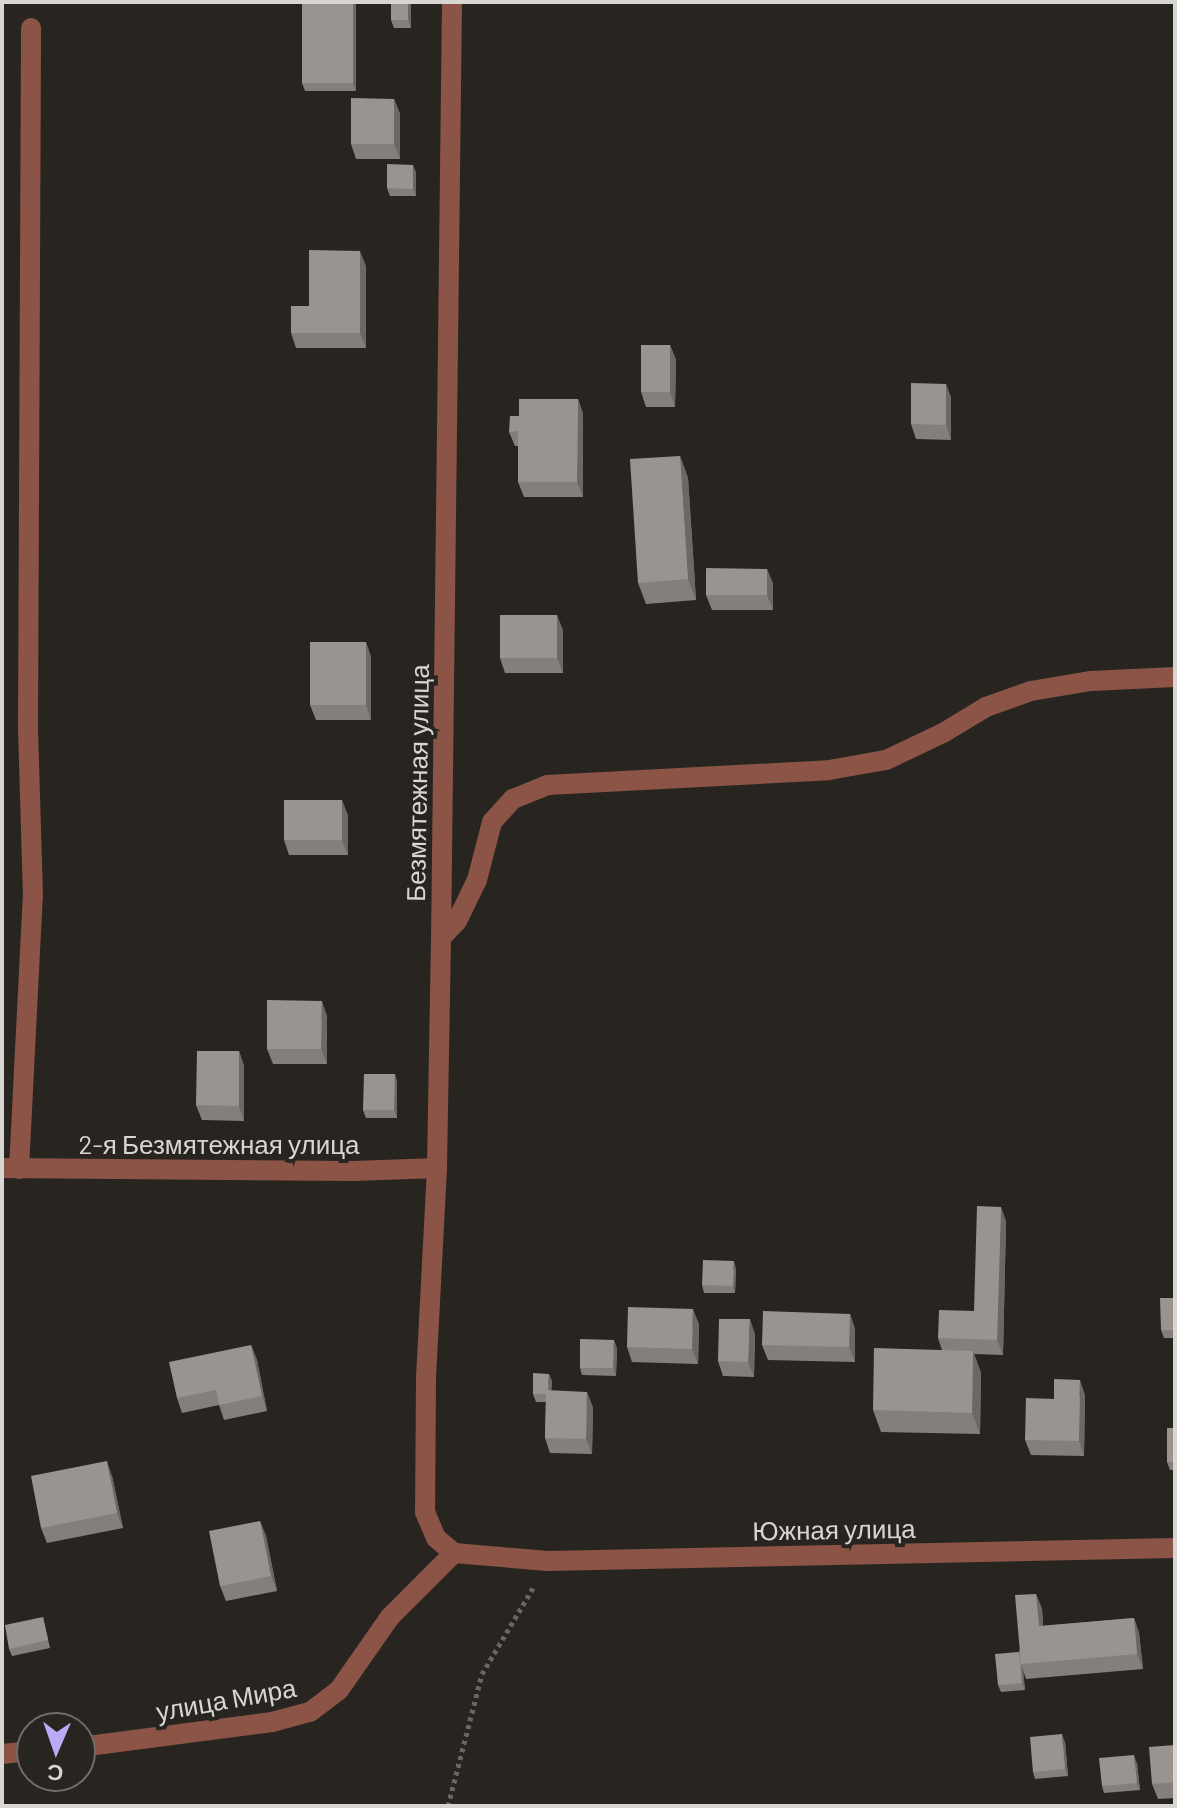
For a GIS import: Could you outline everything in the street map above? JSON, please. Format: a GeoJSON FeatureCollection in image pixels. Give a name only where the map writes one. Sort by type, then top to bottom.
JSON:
{"type":"FeatureCollection","features":[{"type":"Feature","properties":{"kind":"street","name":"Безмятежная улица"},"geometry":{"type":"LineString","coordinates":[[452,2],[437,1168],[426,1379],[425,1512],[436,1538],[454,1553]]}},
{"type":"Feature","properties":{"kind":"street"},"geometry":{"type":"LineString","coordinates":[[11,1168],[33,897],[28,727],[31,28]]}},
{"type":"Feature","properties":{"kind":"street"},"geometry":{"type":"LineString","coordinates":[[441,938],[457,921],[477,880],[492,822],[513,799],[547,785],[829,770],[886,760],[943,733],[986,707],[1031,691],[1091,681],[1175,677]]}},
{"type":"Feature","properties":{"kind":"street","name":"2-я Безмятежная улица"},"geometry":{"type":"LineString","coordinates":[[11,1168],[354,1171],[437,1168]]}},
{"type":"Feature","properties":{"kind":"street","name":"Южная улица"},"geometry":{"type":"LineString","coordinates":[[454,1553],[495,1559],[548,1561],[1175,1548]]}},
{"type":"Feature","properties":{"kind":"street","name":"улица Мира"},"geometry":{"type":"LineString","coordinates":[[96,1745],[272,1722],[310,1712],[339,1690],[390,1617],[454,1553]]}},
{"type":"Feature","properties":{"kind":"path"},"geometry":{"type":"LineString","coordinates":[[448,1806],[482,1674],[548,1561]]}},
{"type":"Feature","properties":{"kind":"building"},"geometry":{"type":"Polygon","coordinates":[[[302,2],[353,2],[353,83],[302,83],[302,2]]]}},
{"type":"Feature","properties":{"kind":"building"},"geometry":{"type":"Polygon","coordinates":[[[391,2],[408,2],[408,20],[391,20],[391,2]]]}},
{"type":"Feature","properties":{"kind":"building"},"geometry":{"type":"Polygon","coordinates":[[[351,98],[394,99],[394,144],[351,144],[351,98]]]}},
{"type":"Feature","properties":{"kind":"building"},"geometry":{"type":"Polygon","coordinates":[[[387,164],[413,165],[413,189],[387,188],[387,164]]]}},
{"type":"Feature","properties":{"kind":"building"},"geometry":{"type":"Polygon","coordinates":[[[309,250],[360,251],[360,333],[291,333],[291,306],[309,306],[309,250]]]}},
{"type":"Feature","properties":{"kind":"building"},"geometry":{"type":"Polygon","coordinates":[[[641,345],[670,345],[670,392],[641,392],[641,345]]]}},
{"type":"Feature","properties":{"kind":"building"},"geometry":{"type":"Polygon","coordinates":[[[911,383],[946,384],[946,425],[911,424],[911,383]]]}},
{"type":"Feature","properties":{"kind":"building"},"geometry":{"type":"Polygon","coordinates":[[[519,399],[578,399],[577,482],[518,482],[518,431],[509,432],[510,416],[519,416],[519,399]]]}},
{"type":"Feature","properties":{"kind":"building"},"geometry":{"type":"Polygon","coordinates":[[[680,456],[688,579],[638,583],[630,459],[680,456]]]}},
{"type":"Feature","properties":{"kind":"building"},"geometry":{"type":"Polygon","coordinates":[[[706,568],[767,569],[767,595],[706,595],[706,568]]]}},
{"type":"Feature","properties":{"kind":"building"},"geometry":{"type":"Polygon","coordinates":[[[500,615],[557,615],[557,658],[500,658],[500,615]]]}},
{"type":"Feature","properties":{"kind":"building"},"geometry":{"type":"Polygon","coordinates":[[[310,642],[366,642],[366,705],[310,705],[310,642]]]}},
{"type":"Feature","properties":{"kind":"building"},"geometry":{"type":"Polygon","coordinates":[[[284,800],[342,800],[342,840],[284,840],[284,800]]]}},
{"type":"Feature","properties":{"kind":"building"},"geometry":{"type":"Polygon","coordinates":[[[267,1000],[322,1001],[321,1049],[267,1049],[267,1000]]]}},
{"type":"Feature","properties":{"kind":"building"},"geometry":{"type":"Polygon","coordinates":[[[197,1051],[239,1051],[239,1106],[196,1105],[197,1051]]]}},
{"type":"Feature","properties":{"kind":"building"},"geometry":{"type":"Polygon","coordinates":[[[364,1074],[395,1074],[394,1110],[363,1110],[364,1074]]]}},
{"type":"Feature","properties":{"kind":"building"},"geometry":{"type":"Polygon","coordinates":[[[977,1206],[1001,1207],[997,1340],[938,1338],[939,1310],[974,1311],[977,1206]]]}},
{"type":"Feature","properties":{"kind":"building"},"geometry":{"type":"Polygon","coordinates":[[[703,1260],[734,1261],[733,1286],[702,1285],[703,1260]]]}},
{"type":"Feature","properties":{"kind":"building"},"geometry":{"type":"Polygon","coordinates":[[[1160,1298],[1175,1298],[1175,1330],[1161,1330],[1160,1298]]]}},
{"type":"Feature","properties":{"kind":"building"},"geometry":{"type":"Polygon","coordinates":[[[628,1307],[693,1309],[692,1349],[627,1347],[628,1307]]]}},
{"type":"Feature","properties":{"kind":"building"},"geometry":{"type":"Polygon","coordinates":[[[763,1311],[850,1314],[849,1347],[762,1345],[763,1311]]]}},
{"type":"Feature","properties":{"kind":"building"},"geometry":{"type":"Polygon","coordinates":[[[719,1319],[750,1319],[748,1362],[718,1361],[719,1319]]]}},
{"type":"Feature","properties":{"kind":"building"},"geometry":{"type":"Polygon","coordinates":[[[580,1339],[614,1340],[613,1368],[580,1368],[580,1339]]]}},
{"type":"Feature","properties":{"kind":"building"},"geometry":{"type":"Polygon","coordinates":[[[251,1345],[262,1396],[219,1405],[216,1390],[177,1398],[169,1362],[251,1345]]]}},
{"type":"Feature","properties":{"kind":"building"},"geometry":{"type":"Polygon","coordinates":[[[874,1348],[973,1351],[972,1413],[873,1410],[874,1348]]]}},
{"type":"Feature","properties":{"kind":"building"},"geometry":{"type":"Polygon","coordinates":[[[533,1373],[549,1374],[546,1394],[533,1394],[533,1373]]]}},
{"type":"Feature","properties":{"kind":"building"},"geometry":{"type":"Polygon","coordinates":[[[1054,1379],[1080,1380],[1079,1441],[1025,1440],[1026,1398],[1054,1399],[1054,1379]]]}},
{"type":"Feature","properties":{"kind":"building"},"geometry":{"type":"Polygon","coordinates":[[[546,1390],[587,1392],[586,1439],[545,1438],[546,1390]]]}},
{"type":"Feature","properties":{"kind":"building"},"geometry":{"type":"Polygon","coordinates":[[[1167,1428],[1175,1428],[1175,1462],[1167,1462],[1167,1428]]]}},
{"type":"Feature","properties":{"kind":"building"},"geometry":{"type":"Polygon","coordinates":[[[107,1461],[117,1513],[41,1528],[31,1476],[107,1461]]]}},
{"type":"Feature","properties":{"kind":"building"},"geometry":{"type":"Polygon","coordinates":[[[260,1521],[271,1576],[220,1586],[209,1531],[260,1521]]]}},
{"type":"Feature","properties":{"kind":"building"},"geometry":{"type":"Polygon","coordinates":[[[1036,1594],[1039,1626],[1134,1618],[1137,1654],[1021,1664],[1015,1595],[1036,1594]]]}},
{"type":"Feature","properties":{"kind":"building"},"geometry":{"type":"Polygon","coordinates":[[[43,1617],[48,1640],[9,1649],[5,1625],[43,1617]]]}},
{"type":"Feature","properties":{"kind":"building"},"geometry":{"type":"Polygon","coordinates":[[[1019,1652],[1022,1683],[998,1685],[995,1654],[1019,1652]]]}},
{"type":"Feature","properties":{"kind":"building"},"geometry":{"type":"Polygon","coordinates":[[[1062,1734],[1065,1769],[1033,1772],[1030,1737],[1062,1734]]]}},
{"type":"Feature","properties":{"kind":"building"},"geometry":{"type":"Polygon","coordinates":[[[1175,1745],[1175,1782],[1152,1784],[1149,1747],[1175,1745]]]}},
{"type":"Feature","properties":{"kind":"building"},"geometry":{"type":"Polygon","coordinates":[[[1134,1755],[1137,1783],[1102,1786],[1099,1758],[1134,1755]]]}}]}
